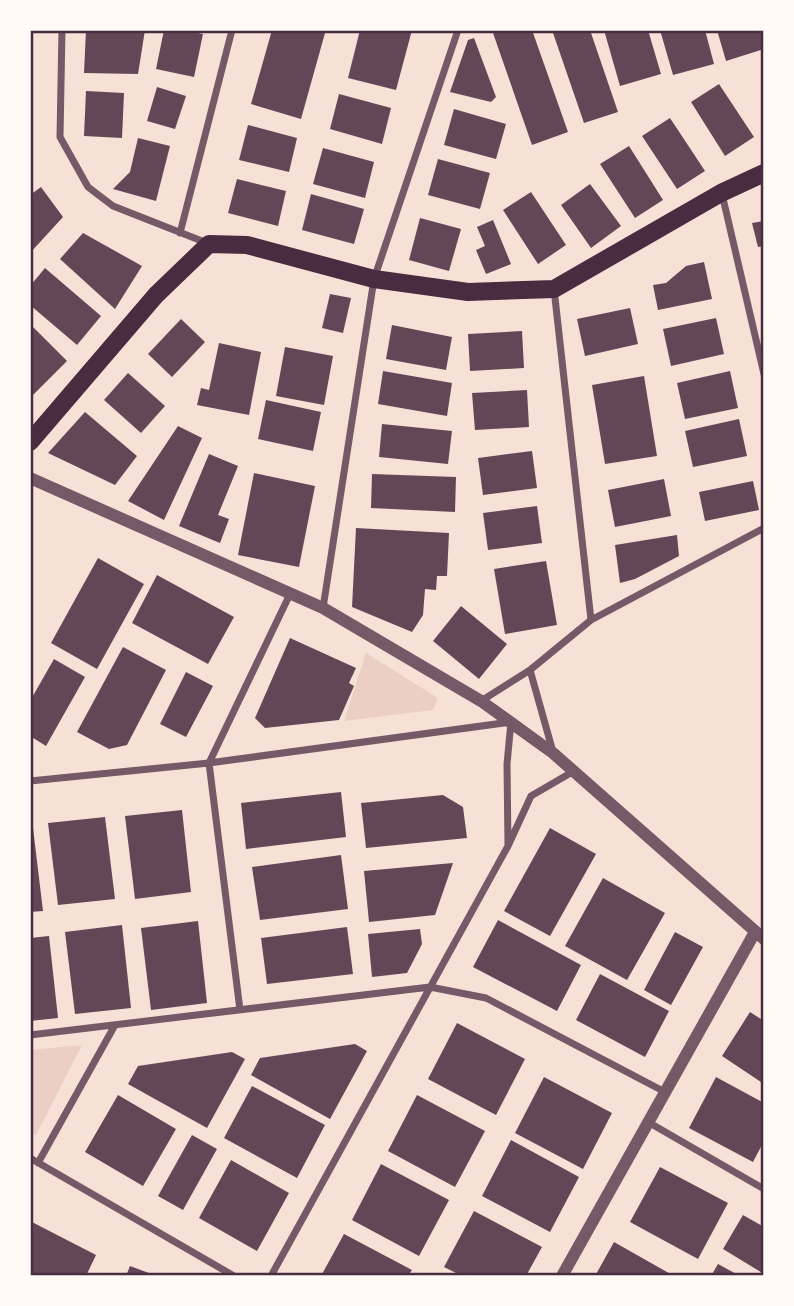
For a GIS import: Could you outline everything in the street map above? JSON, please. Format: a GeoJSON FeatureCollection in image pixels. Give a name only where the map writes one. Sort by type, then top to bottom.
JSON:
{"type":"FeatureCollection","features":[{"type":"Feature","properties":{"kind":"main road"},"geometry":{"type":"LineString","coordinates":[[30,442],[156,295],[209,244],[247,245],[374,279],[468,292],[554,289],[721,193],[764,173]]}},
{"type":"Feature","properties":{"kind":"street"},"geometry":{"type":"LineString","coordinates":[[62,30],[60,137],[88,187],[113,206],[209,244]]}},
{"type":"Feature","properties":{"kind":"street"},"geometry":{"type":"LineString","coordinates":[[180,233],[232,30]]}},
{"type":"Feature","properties":{"kind":"street"},"geometry":{"type":"LineString","coordinates":[[323,608],[374,279],[458,30]]}},
{"type":"Feature","properties":{"kind":"street"},"geometry":{"type":"LineString","coordinates":[[721,193],[764,374]]}},
{"type":"Feature","properties":{"kind":"street"},"geometry":{"type":"LineString","coordinates":[[554,289],[591,620]]}},
{"type":"Feature","properties":{"kind":"street"},"geometry":{"type":"LineString","coordinates":[[30,478],[323,608],[481,701],[553,753],[760,936],[665,1092],[562,1276]]}},
{"type":"Feature","properties":{"kind":"street"},"geometry":{"type":"LineString","coordinates":[[481,701],[530,670],[591,620],[764,528]]}},
{"type":"Feature","properties":{"kind":"street"},"geometry":{"type":"LineString","coordinates":[[240,1010],[209,763],[290,594]]}},
{"type":"Feature","properties":{"kind":"street"},"geometry":{"type":"LineString","coordinates":[[530,670],[553,753]]}},
{"type":"Feature","properties":{"kind":"street"},"geometry":{"type":"LineString","coordinates":[[30,782],[209,763],[511,722]]}},
{"type":"Feature","properties":{"kind":"street"},"geometry":{"type":"LineString","coordinates":[[508,846],[507,764],[511,722]]}},
{"type":"Feature","properties":{"kind":"street"},"geometry":{"type":"LineString","coordinates":[[271,1276],[508,846],[531,796],[574,771]]}},
{"type":"Feature","properties":{"kind":"street"},"geometry":{"type":"LineString","coordinates":[[30,1035],[430,987],[486,998],[665,1092]]}},
{"type":"Feature","properties":{"kind":"street"},"geometry":{"type":"LineString","coordinates":[[38,1163],[116,1025]]}},
{"type":"Feature","properties":{"kind":"street"},"geometry":{"type":"LineString","coordinates":[[648,1122],[764,1189]]}},
{"type":"Feature","properties":{"kind":"street"},"geometry":{"type":"LineString","coordinates":[[30,1158],[234,1276]]}},
{"type":"Feature","properties":{"kind":"shaded area"},"geometry":{"type":"Polygon","coordinates":[[[366,653],[438,698],[433,710],[344,721],[366,653]]]}},
{"type":"Feature","properties":{"kind":"shaded area"},"geometry":{"type":"Polygon","coordinates":[[[82,1045],[36,1135],[30,1132],[30,1050],[82,1045]]]}},
{"type":"Feature","properties":{"kind":"building"},"geometry":{"type":"Polygon","coordinates":[[[86,30],[145,30],[138,74],[84,73],[86,30]]]}},
{"type":"Feature","properties":{"kind":"building"},"geometry":{"type":"Polygon","coordinates":[[[164,30],[185,30],[203,34],[194,77],[156,69],[164,30]]]}},
{"type":"Feature","properties":{"kind":"building"},"geometry":{"type":"Polygon","coordinates":[[[272,30],[313,30],[325,33],[301,119],[251,104],[272,30]]]}},
{"type":"Feature","properties":{"kind":"building"},"geometry":{"type":"Polygon","coordinates":[[[360,30],[412,30],[396,90],[348,78],[360,30]]]}},
{"type":"Feature","properties":{"kind":"building"},"geometry":{"type":"Polygon","coordinates":[[[502,30],[532,30],[568,132],[532,145],[493,33],[502,30]]]}},
{"type":"Feature","properties":{"kind":"building"},"geometry":{"type":"Polygon","coordinates":[[[552,30],[590,30],[618,112],[584,123],[552,30]]]}},
{"type":"Feature","properties":{"kind":"building"},"geometry":{"type":"Polygon","coordinates":[[[604,30],[648,30],[661,74],[620,86],[604,30]]]}},
{"type":"Feature","properties":{"kind":"building"},"geometry":{"type":"Polygon","coordinates":[[[660,30],[705,30],[714,64],[673,75],[660,30]]]}},
{"type":"Feature","properties":{"kind":"building"},"geometry":{"type":"Polygon","coordinates":[[[717,30],[761,30],[764,49],[726,61],[717,30]]]}},
{"type":"Feature","properties":{"kind":"building"},"geometry":{"type":"Polygon","coordinates":[[[474,38],[496,97],[491,102],[450,92],[468,40],[474,38]]]}},
{"type":"Feature","properties":{"kind":"building"},"geometry":{"type":"Polygon","coordinates":[[[719,84],[754,137],[725,156],[691,102],[719,84]]]}},
{"type":"Feature","properties":{"kind":"building"},"geometry":{"type":"Polygon","coordinates":[[[157,87],[186,96],[175,129],[147,121],[157,87]]]}},
{"type":"Feature","properties":{"kind":"building"},"geometry":{"type":"Polygon","coordinates":[[[86,91],[124,93],[122,138],[84,136],[86,91]]]}},
{"type":"Feature","properties":{"kind":"building"},"geometry":{"type":"Polygon","coordinates":[[[339,94],[391,108],[382,144],[330,129],[339,94]]]}},
{"type":"Feature","properties":{"kind":"building"},"geometry":{"type":"Polygon","coordinates":[[[454,109],[506,124],[496,159],[444,145],[454,109]]]}},
{"type":"Feature","properties":{"kind":"building"},"geometry":{"type":"Polygon","coordinates":[[[670,118],[705,171],[677,189],[642,136],[670,118]]]}},
{"type":"Feature","properties":{"kind":"building"},"geometry":{"type":"Polygon","coordinates":[[[248,125],[297,138],[289,172],[239,160],[248,125]]]}},
{"type":"Feature","properties":{"kind":"building"},"geometry":{"type":"Polygon","coordinates":[[[138,138],[170,146],[156,201],[113,189],[130,172],[138,138]]]}},
{"type":"Feature","properties":{"kind":"building"},"geometry":{"type":"Polygon","coordinates":[[[629,146],[663,200],[635,218],[600,164],[629,146]]]}},
{"type":"Feature","properties":{"kind":"building"},"geometry":{"type":"Polygon","coordinates":[[[323,148],[374,162],[365,198],[313,184],[323,148]]]}},
{"type":"Feature","properties":{"kind":"building"},"geometry":{"type":"Polygon","coordinates":[[[438,159],[490,173],[480,209],[428,195],[438,159]]]}},
{"type":"Feature","properties":{"kind":"building"},"geometry":{"type":"Polygon","coordinates":[[[237,179],[286,191],[278,226],[228,213],[237,179]]]}},
{"type":"Feature","properties":{"kind":"building"},"geometry":{"type":"Polygon","coordinates":[[[590,184],[621,226],[591,248],[561,205],[590,184]]]}},
{"type":"Feature","properties":{"kind":"building"},"geometry":{"type":"Polygon","coordinates":[[[41,187],[63,217],[30,253],[30,195],[41,187]]]}},
{"type":"Feature","properties":{"kind":"building"},"geometry":{"type":"Polygon","coordinates":[[[531,192],[566,245],[538,264],[503,210],[531,192]]]}},
{"type":"Feature","properties":{"kind":"building"},"geometry":{"type":"Polygon","coordinates":[[[311,194],[364,209],[354,244],[302,230],[311,194]]]}},
{"type":"Feature","properties":{"kind":"building"},"geometry":{"type":"Polygon","coordinates":[[[420,218],[461,229],[449,271],[409,260],[420,218]]]}},
{"type":"Feature","properties":{"kind":"building"},"geometry":{"type":"Polygon","coordinates":[[[493,220],[511,264],[486,274],[476,250],[485,246],[477,227],[493,220]]]}},
{"type":"Feature","properties":{"kind":"building"},"geometry":{"type":"Polygon","coordinates":[[[764,221],[764,246],[758,247],[752,223],[764,221]]]}},
{"type":"Feature","properties":{"kind":"building"},"geometry":{"type":"Polygon","coordinates":[[[83,233],[142,266],[115,309],[60,259],[83,233]]]}},
{"type":"Feature","properties":{"kind":"building"},"geometry":{"type":"Polygon","coordinates":[[[704,262],[712,299],[658,310],[653,285],[666,283],[686,266],[704,262]]]}},
{"type":"Feature","properties":{"kind":"building"},"geometry":{"type":"Polygon","coordinates":[[[45,268],[101,316],[77,345],[30,305],[30,286],[45,268]]]}},
{"type":"Feature","properties":{"kind":"building"},"geometry":{"type":"Polygon","coordinates":[[[330,294],[351,298],[343,333],[322,328],[330,294]]]}},
{"type":"Feature","properties":{"kind":"building"},"geometry":{"type":"Polygon","coordinates":[[[630,308],[638,344],[585,356],[577,319],[630,308]]]}},
{"type":"Feature","properties":{"kind":"building"},"geometry":{"type":"Polygon","coordinates":[[[716,318],[724,354],[671,366],[663,329],[716,318]]]}},
{"type":"Feature","properties":{"kind":"building"},"geometry":{"type":"Polygon","coordinates":[[[181,319],[205,342],[172,377],[148,354],[181,319]]]}},
{"type":"Feature","properties":{"kind":"building"},"geometry":{"type":"Polygon","coordinates":[[[30,324],[67,361],[33,395],[30,392],[30,324]]]}},
{"type":"Feature","properties":{"kind":"building"},"geometry":{"type":"Polygon","coordinates":[[[392,325],[452,337],[446,370],[386,359],[392,325]]]}},
{"type":"Feature","properties":{"kind":"building"},"geometry":{"type":"Polygon","coordinates":[[[522,331],[524,368],[470,371],[468,334],[522,331]]]}},
{"type":"Feature","properties":{"kind":"building"},"geometry":{"type":"Polygon","coordinates":[[[219,343],[261,352],[249,415],[197,405],[201,388],[209,390],[219,343]]]}},
{"type":"Feature","properties":{"kind":"building"},"geometry":{"type":"Polygon","coordinates":[[[285,347],[333,356],[324,405],[276,396],[285,347]]]}},
{"type":"Feature","properties":{"kind":"building"},"geometry":{"type":"Polygon","coordinates":[[[383,371],[452,383],[447,416],[378,404],[383,371]]]}},
{"type":"Feature","properties":{"kind":"building"},"geometry":{"type":"Polygon","coordinates":[[[730,371],[738,408],[685,419],[677,383],[730,371]]]}},
{"type":"Feature","properties":{"kind":"building"},"geometry":{"type":"Polygon","coordinates":[[[128,373],[165,406],[141,433],[104,400],[128,373]]]}},
{"type":"Feature","properties":{"kind":"building"},"geometry":{"type":"Polygon","coordinates":[[[644,376],[657,456],[605,464],[592,385],[644,376]]]}},
{"type":"Feature","properties":{"kind":"building"},"geometry":{"type":"Polygon","coordinates":[[[527,390],[529,427],[475,430],[472,393],[527,390]]]}},
{"type":"Feature","properties":{"kind":"building"},"geometry":{"type":"Polygon","coordinates":[[[266,400],[321,412],[313,451],[258,439],[266,400]]]}},
{"type":"Feature","properties":{"kind":"building"},"geometry":{"type":"Polygon","coordinates":[[[85,412],[137,456],[115,485],[48,453],[85,412]]]}},
{"type":"Feature","properties":{"kind":"building"},"geometry":{"type":"Polygon","coordinates":[[[739,419],[747,456],[693,467],[685,431],[739,419]]]}},
{"type":"Feature","properties":{"kind":"building"},"geometry":{"type":"Polygon","coordinates":[[[382,424],[452,431],[448,464],[379,457],[382,424]]]}},
{"type":"Feature","properties":{"kind":"building"},"geometry":{"type":"Polygon","coordinates":[[[178,426],[202,438],[164,520],[128,501],[178,426]]]}},
{"type":"Feature","properties":{"kind":"building"},"geometry":{"type":"Polygon","coordinates":[[[532,451],[537,488],[483,495],[478,458],[532,451]]]}},
{"type":"Feature","properties":{"kind":"building"},"geometry":{"type":"Polygon","coordinates":[[[209,454],[238,466],[218,515],[229,519],[220,543],[179,526],[209,454]]]}},
{"type":"Feature","properties":{"kind":"building"},"geometry":{"type":"Polygon","coordinates":[[[254,473],[315,486],[299,567],[238,555],[254,473]]]}},
{"type":"Feature","properties":{"kind":"building"},"geometry":{"type":"Polygon","coordinates":[[[372,474],[456,477],[455,512],[371,508],[372,474]]]}},
{"type":"Feature","properties":{"kind":"building"},"geometry":{"type":"Polygon","coordinates":[[[664,479],[671,516],[615,527],[608,490],[664,479]]]}},
{"type":"Feature","properties":{"kind":"building"},"geometry":{"type":"Polygon","coordinates":[[[753,481],[759,510],[705,521],[699,492],[753,481]]]}},
{"type":"Feature","properties":{"kind":"building"},"geometry":{"type":"Polygon","coordinates":[[[537,506],[542,543],[488,550],[483,513],[537,506]]]}},
{"type":"Feature","properties":{"kind":"building"},"geometry":{"type":"Polygon","coordinates":[[[356,528],[449,533],[447,576],[437,576],[436,590],[425,589],[423,615],[412,632],[352,607],[356,528]]]}},
{"type":"Feature","properties":{"kind":"building"},"geometry":{"type":"Polygon","coordinates":[[[677,535],[679,556],[635,579],[620,583],[615,545],[677,535]]]}},
{"type":"Feature","properties":{"kind":"building"},"geometry":{"type":"Polygon","coordinates":[[[98,558],[144,584],[97,669],[51,643],[98,558]]]}},
{"type":"Feature","properties":{"kind":"building"},"geometry":{"type":"Polygon","coordinates":[[[546,561],[557,625],[505,634],[494,569],[546,561]]]}},
{"type":"Feature","properties":{"kind":"building"},"geometry":{"type":"Polygon","coordinates":[[[157,575],[234,617],[208,664],[132,623],[157,575]]]}},
{"type":"Feature","properties":{"kind":"building"},"geometry":{"type":"Polygon","coordinates":[[[461,606],[507,644],[479,679],[433,641],[461,606]]]}},
{"type":"Feature","properties":{"kind":"building"},"geometry":{"type":"Polygon","coordinates":[[[290,638],[356,668],[349,683],[354,686],[339,720],[265,728],[255,718],[290,638]]]}},
{"type":"Feature","properties":{"kind":"building"},"geometry":{"type":"Polygon","coordinates":[[[123,647],[166,670],[127,745],[109,749],[77,732],[123,647]]]}},
{"type":"Feature","properties":{"kind":"building"},"geometry":{"type":"Polygon","coordinates":[[[54,659],[85,677],[46,746],[30,736],[30,701],[54,659]]]}},
{"type":"Feature","properties":{"kind":"building"},"geometry":{"type":"Polygon","coordinates":[[[186,672],[213,686],[186,737],[160,724],[186,672]]]}},
{"type":"Feature","properties":{"kind":"building"},"geometry":{"type":"Polygon","coordinates":[[[341,792],[346,837],[246,849],[241,803],[341,792]]]}},
{"type":"Feature","properties":{"kind":"building"},"geometry":{"type":"Polygon","coordinates":[[[443,795],[463,807],[467,838],[366,848],[361,803],[443,795]]]}},
{"type":"Feature","properties":{"kind":"building"},"geometry":{"type":"Polygon","coordinates":[[[182,810],[191,892],[135,899],[125,816],[182,810]]]}},
{"type":"Feature","properties":{"kind":"building"},"geometry":{"type":"Polygon","coordinates":[[[105,817],[115,899],[58,905],[48,823],[105,817]]]}},
{"type":"Feature","properties":{"kind":"building"},"geometry":{"type":"Polygon","coordinates":[[[33,828],[43,911],[30,912],[30,829],[33,828]]]}},
{"type":"Feature","properties":{"kind":"building"},"geometry":{"type":"Polygon","coordinates":[[[550,828],[596,854],[550,936],[504,911],[550,828]]]}},
{"type":"Feature","properties":{"kind":"building"},"geometry":{"type":"Polygon","coordinates":[[[341,855],[348,909],[260,920],[252,867],[341,855]]]}},
{"type":"Feature","properties":{"kind":"building"},"geometry":{"type":"Polygon","coordinates":[[[453,863],[435,915],[369,922],[364,871],[453,863]]]}},
{"type":"Feature","properties":{"kind":"building"},"geometry":{"type":"Polygon","coordinates":[[[603,878],[665,913],[627,980],[565,946],[603,878]]]}},
{"type":"Feature","properties":{"kind":"building"},"geometry":{"type":"Polygon","coordinates":[[[498,920],[581,965],[557,1011],[473,967],[498,920]]]}},
{"type":"Feature","properties":{"kind":"building"},"geometry":{"type":"Polygon","coordinates":[[[198,921],[207,1003],[151,1010],[141,928],[198,921]]]}},
{"type":"Feature","properties":{"kind":"building"},"geometry":{"type":"Polygon","coordinates":[[[122,925],[131,1008],[75,1014],[65,932],[122,925]]]}},
{"type":"Feature","properties":{"kind":"building"},"geometry":{"type":"Polygon","coordinates":[[[347,927],[353,974],[267,984],[261,938],[347,927]]]}},
{"type":"Feature","properties":{"kind":"building"},"geometry":{"type":"Polygon","coordinates":[[[420,929],[422,944],[407,973],[372,977],[368,934],[420,929]]]}},
{"type":"Feature","properties":{"kind":"building"},"geometry":{"type":"Polygon","coordinates":[[[675,932],[703,947],[671,1005],[644,990],[675,932]]]}},
{"type":"Feature","properties":{"kind":"building"},"geometry":{"type":"Polygon","coordinates":[[[49,936],[58,1018],[30,1021],[30,938],[49,936]]]}},
{"type":"Feature","properties":{"kind":"building"},"geometry":{"type":"Polygon","coordinates":[[[600,974],[669,1011],[645,1057],[576,1020],[600,974]]]}},
{"type":"Feature","properties":{"kind":"building"},"geometry":{"type":"Polygon","coordinates":[[[750,1012],[764,1021],[764,1084],[722,1056],[750,1012]]]}},
{"type":"Feature","properties":{"kind":"building"},"geometry":{"type":"Polygon","coordinates":[[[457,1023],[525,1059],[496,1115],[428,1079],[457,1023]]]}},
{"type":"Feature","properties":{"kind":"building"},"geometry":{"type":"Polygon","coordinates":[[[355,1044],[367,1051],[330,1119],[251,1075],[260,1058],[355,1044]]]}},
{"type":"Feature","properties":{"kind":"building"},"geometry":{"type":"Polygon","coordinates":[[[232,1052],[245,1059],[207,1128],[128,1084],[138,1066],[232,1052]]]}},
{"type":"Feature","properties":{"kind":"building"},"geometry":{"type":"Polygon","coordinates":[[[544,1077],[612,1113],[583,1169],[515,1133],[544,1077]]]}},
{"type":"Feature","properties":{"kind":"building"},"geometry":{"type":"Polygon","coordinates":[[[716,1077],[764,1103],[764,1141],[753,1162],[689,1128],[716,1077]]]}},
{"type":"Feature","properties":{"kind":"building"},"geometry":{"type":"Polygon","coordinates":[[[252,1086],[325,1125],[297,1178],[224,1138],[252,1086]]]}},
{"type":"Feature","properties":{"kind":"building"},"geometry":{"type":"Polygon","coordinates":[[[118,1095],[176,1129],[143,1186],[85,1152],[118,1095]]]}},
{"type":"Feature","properties":{"kind":"building"},"geometry":{"type":"Polygon","coordinates":[[[417,1095],[485,1131],[455,1187],[388,1151],[417,1095]]]}},
{"type":"Feature","properties":{"kind":"building"},"geometry":{"type":"Polygon","coordinates":[[[192,1135],[217,1149],[183,1210],[158,1196],[192,1135]]]}},
{"type":"Feature","properties":{"kind":"building"},"geometry":{"type":"Polygon","coordinates":[[[511,1140],[579,1177],[550,1232],[482,1196],[511,1140]]]}},
{"type":"Feature","properties":{"kind":"building"},"geometry":{"type":"Polygon","coordinates":[[[231,1160],[289,1193],[257,1251],[199,1218],[231,1160]]]}},
{"type":"Feature","properties":{"kind":"building"},"geometry":{"type":"Polygon","coordinates":[[[381,1164],[449,1200],[419,1256],[352,1220],[381,1164]]]}},
{"type":"Feature","properties":{"kind":"building"},"geometry":{"type":"Polygon","coordinates":[[[660,1167],[728,1203],[698,1259],[630,1222],[660,1167]]]}},
{"type":"Feature","properties":{"kind":"building"},"geometry":{"type":"Polygon","coordinates":[[[474,1211],[542,1247],[526,1276],[462,1276],[444,1267],[474,1211]]]}},
{"type":"Feature","properties":{"kind":"building"},"geometry":{"type":"Polygon","coordinates":[[[743,1215],[764,1227],[764,1274],[723,1249],[743,1215]]]}},
{"type":"Feature","properties":{"kind":"building"},"geometry":{"type":"Polygon","coordinates":[[[30,1221],[96,1255],[86,1276],[30,1276],[30,1221]]]}},
{"type":"Feature","properties":{"kind":"building"},"geometry":{"type":"Polygon","coordinates":[[[344,1234],[412,1270],[408,1276],[321,1276],[344,1234]]]}},
{"type":"Feature","properties":{"kind":"building"},"geometry":{"type":"Polygon","coordinates":[[[614,1242],[674,1276],[595,1276],[614,1242]]]}},
{"type":"Feature","properties":{"kind":"building"},"geometry":{"type":"Polygon","coordinates":[[[718,1264],[740,1276],[711,1276],[718,1264]]]}},
{"type":"Feature","properties":{"kind":"building"},"geometry":{"type":"Polygon","coordinates":[[[130,1266],[157,1276],[126,1276],[130,1266]]]}}]}
